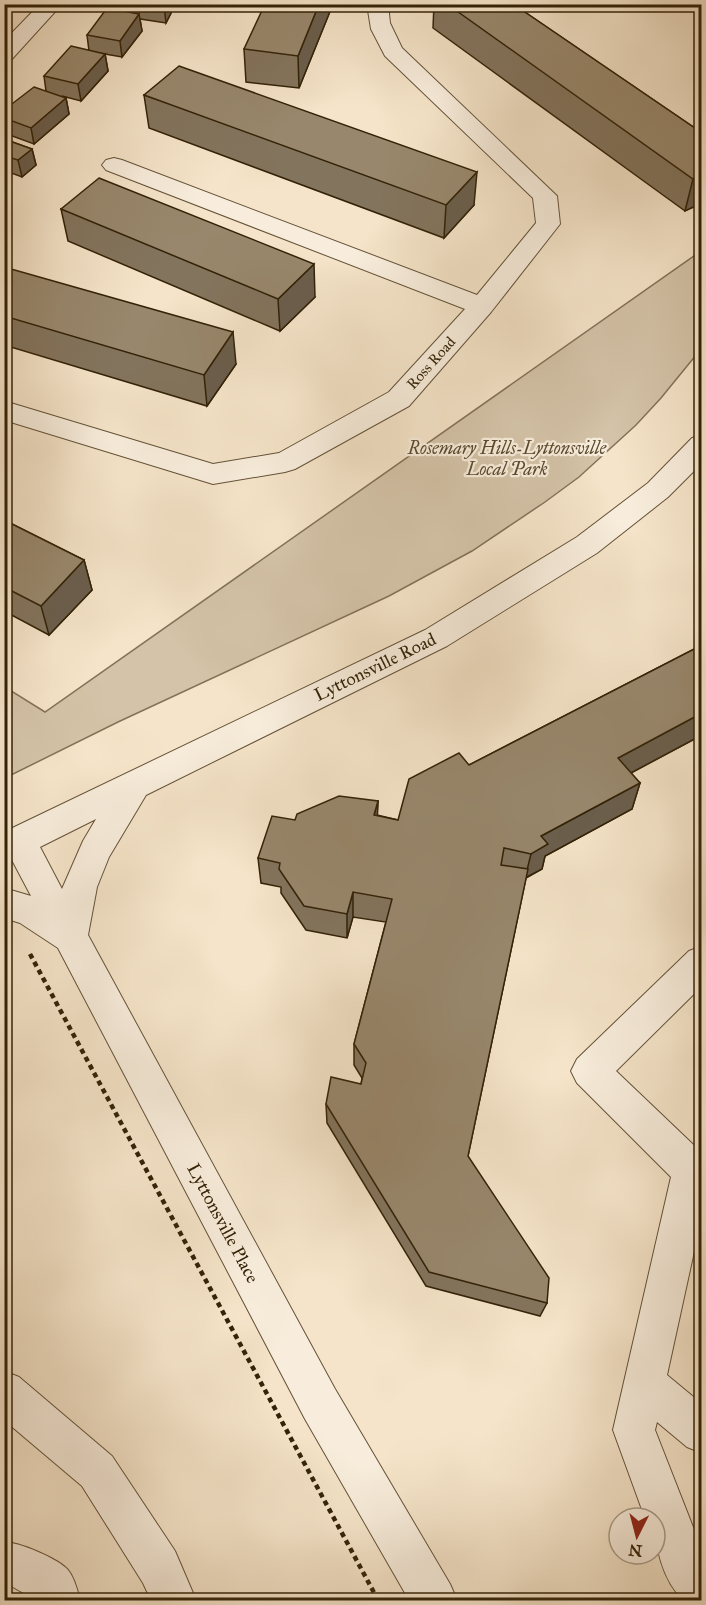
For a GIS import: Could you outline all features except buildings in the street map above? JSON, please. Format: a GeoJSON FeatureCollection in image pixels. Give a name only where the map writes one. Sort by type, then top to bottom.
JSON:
{"type":"FeatureCollection","features":[{"type":"Feature","properties":{"kind":"street"},"geometry":{"type":"LineString","coordinates":[[4,54],[52,4]]}},
{"type":"Feature","properties":{"kind":"street","name":"Ross Road"},"geometry":{"type":"LineString","coordinates":[[4,410],[213,474],[285,462],[399,399],[482,306],[548,224],[545,196],[393,51],[379,24],[376,13],[378,4]]}},
{"type":"Feature","properties":{"kind":"street"},"geometry":{"type":"LineString","coordinates":[[114,165],[482,306]]}},
{"type":"Feature","properties":{"kind":"street","name":"Lyttonsville Road"},"geometry":{"type":"LineString","coordinates":[[12,844],[436,638],[587,545],[658,490],[698,454]]}},
{"type":"Feature","properties":{"kind":"street"},"geometry":{"type":"LineString","coordinates":[[4,903],[30,911],[70,937],[80,887],[95,851],[134,785]]}},
{"type":"Feature","properties":{"kind":"street","name":"Lyttonsville Place"},"geometry":{"type":"LineString","coordinates":[[12,844],[70,937],[320,1404],[434,1600]]}},
{"type":"Feature","properties":{"kind":"street"},"geometry":{"type":"LineString","coordinates":[[702,962],[590,1071],[697,1175],[634,1430],[689,1575],[702,1588]]}},
{"type":"Feature","properties":{"kind":"street"},"geometry":{"type":"LineString","coordinates":[[645,1384],[702,1432]]}},
{"type":"Feature","properties":{"kind":"street"},"geometry":{"type":"LineString","coordinates":[[4,1392],[97,1471],[159,1567],[174,1600]]}},
{"type":"Feature","properties":{"kind":"street"},"geometry":{"type":"LineString","coordinates":[[4,1564],[16,1564],[52,1585],[58,1600]]}},
{"type":"Feature","properties":{"kind":"path"},"geometry":{"type":"LineString","coordinates":[[26,946],[378,1600]]}},
{"type":"Feature","properties":{"kind":"green space","name":"Rosemary Hills-Lyttonsville Local Park"},"geometry":{"type":"Polygon","coordinates":[[[701,251],[701,349],[636,425],[579,477],[472,551],[389,596],[118,722],[5,778],[5,687],[45,712],[701,251]]]}}]}
